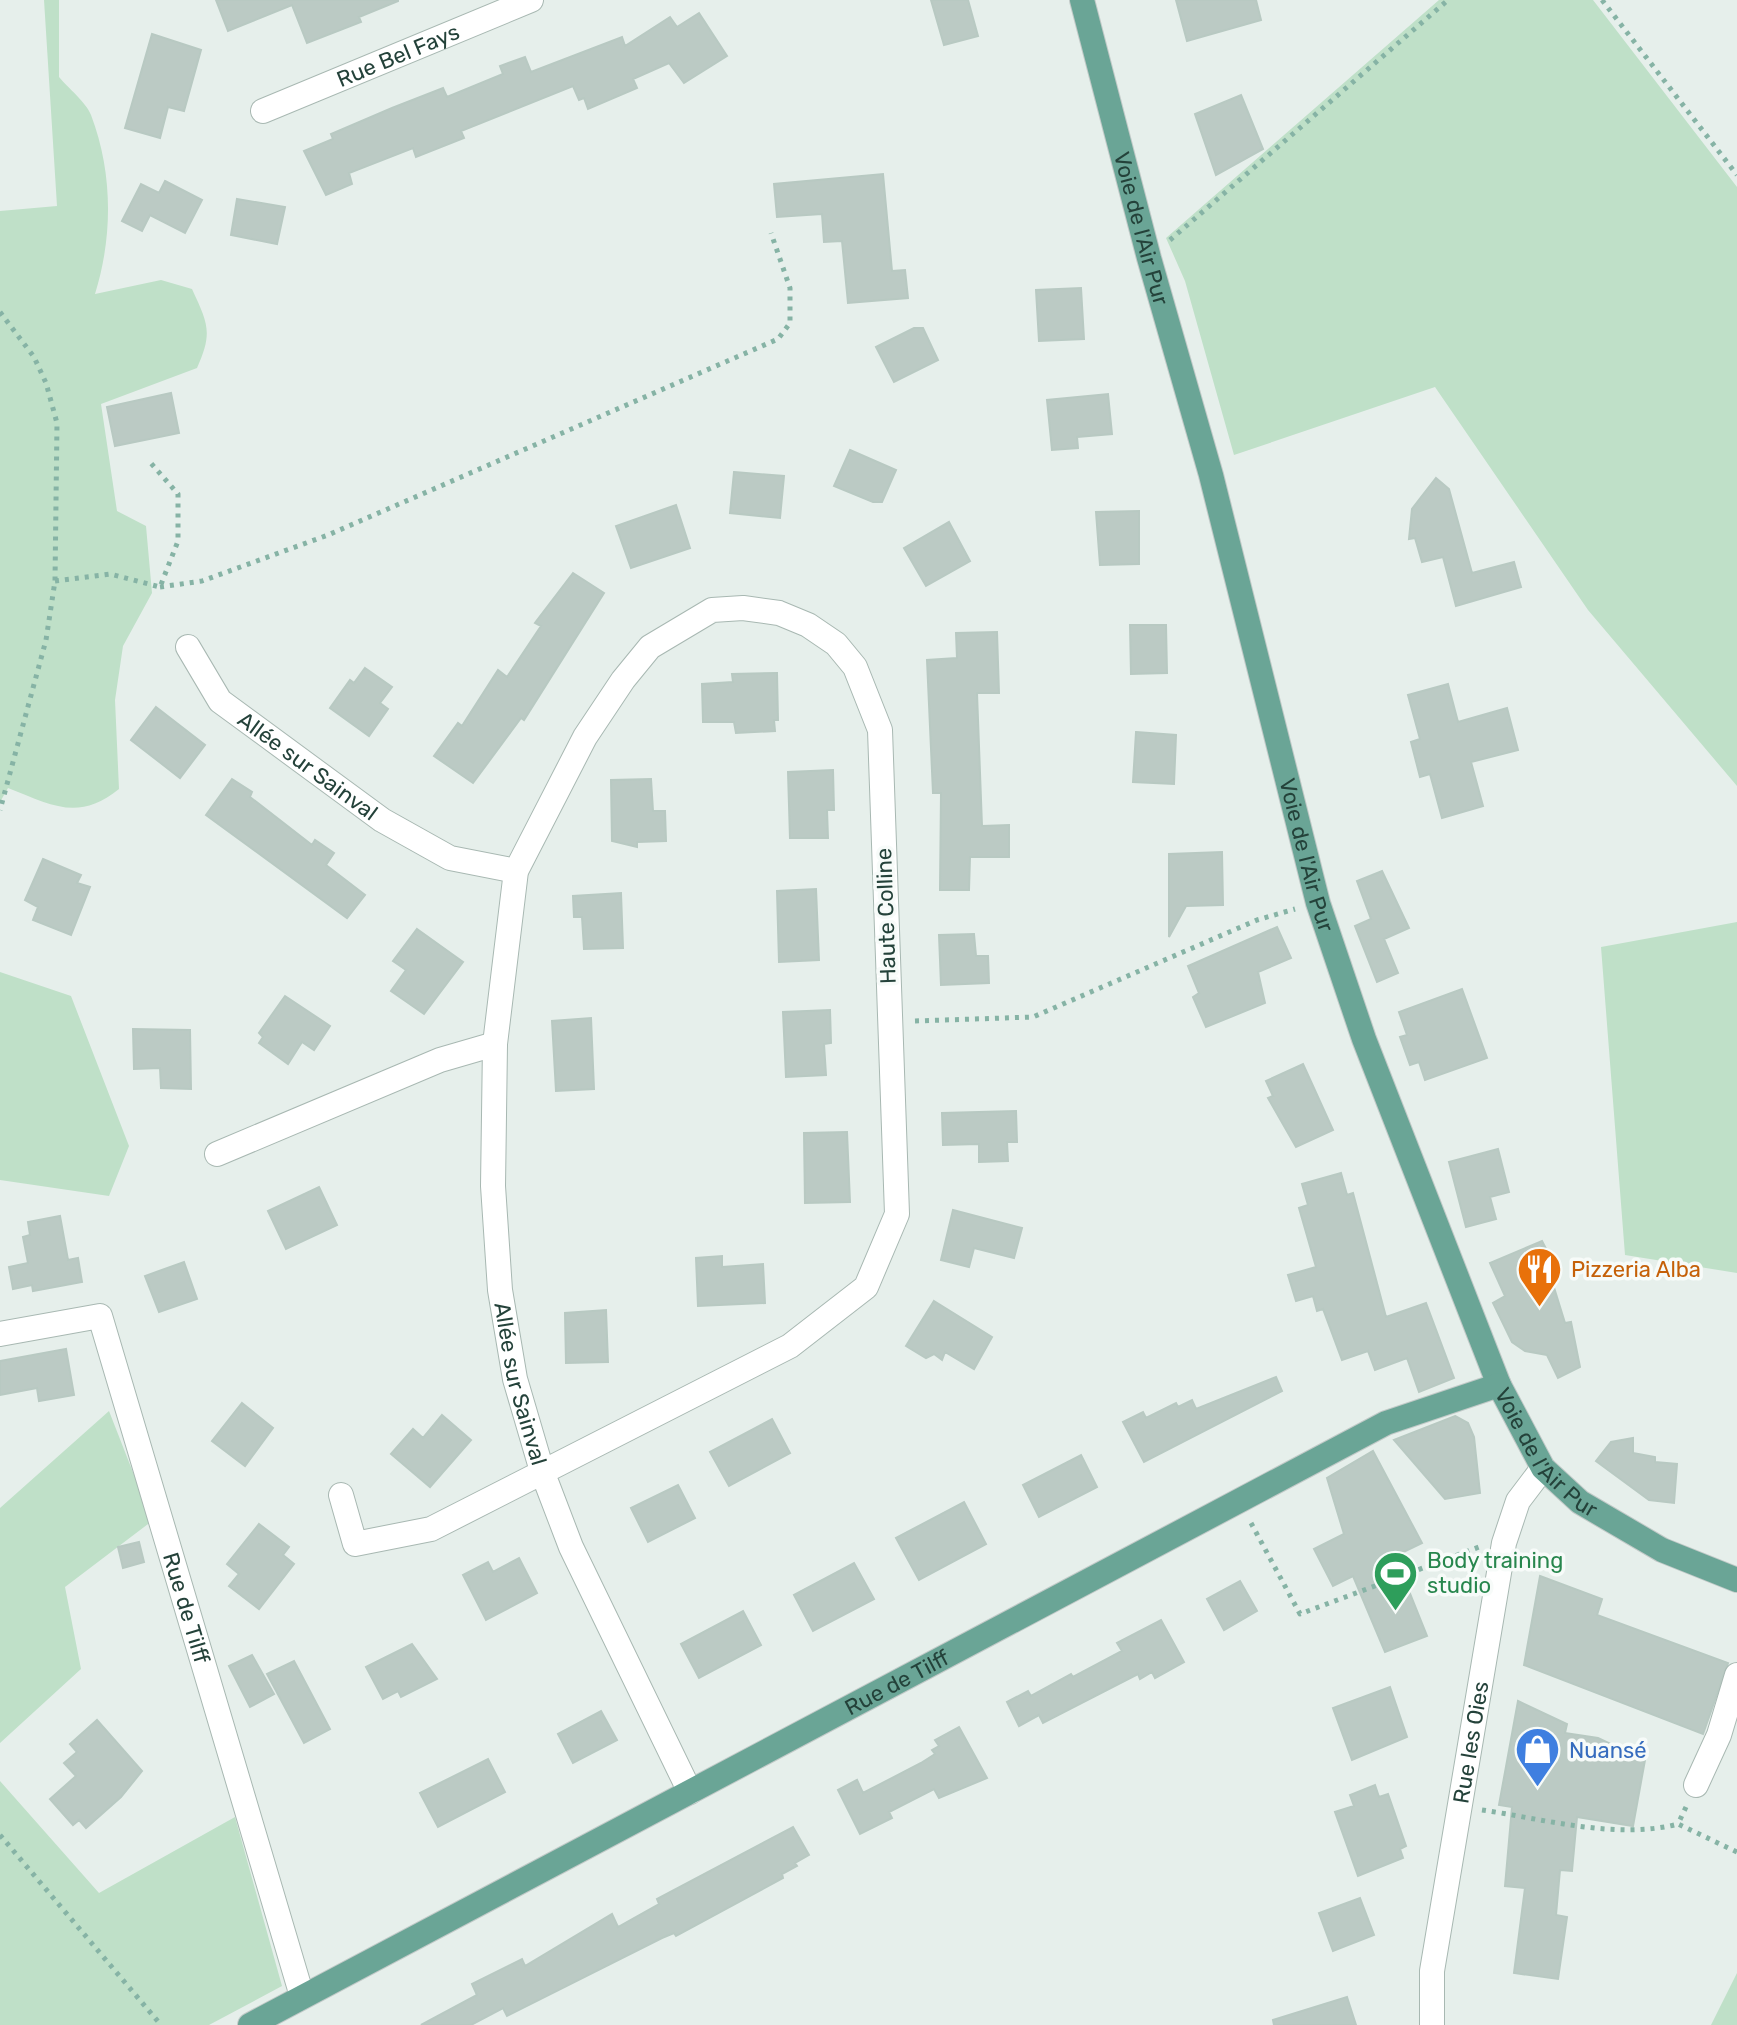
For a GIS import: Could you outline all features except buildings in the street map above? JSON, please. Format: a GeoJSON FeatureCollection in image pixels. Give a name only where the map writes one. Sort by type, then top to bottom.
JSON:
{"type":"FeatureCollection","features":[{"type":"Feature","properties":{"kind":"main road","name":"Voie de l'Air Pur"},"geometry":{"type":"LineString","coordinates":[[1082,0],[1149,258],[1211,475],[1318,903],[1364,1039],[1499,1385],[1543,1468],[1580,1502],[1662,1550],[1737,1580]]}},
{"type":"Feature","properties":{"kind":"main road","name":"Rue de Tilff"},"geometry":{"type":"LineString","coordinates":[[250,2025],[1386,1423],[1499,1385]]}},
{"type":"Feature","properties":{"kind":"street","name":"Rue Bel Fays"},"geometry":{"type":"LineString","coordinates":[[263,111],[531,0]]}},
{"type":"Feature","properties":{"kind":"street","name":"Haute Colline"},"geometry":{"type":"LineString","coordinates":[[516,871],[585,737],[623,680],[650,647],[712,610],[743,608],[779,613],[808,625],[836,644],[855,667],[880,730],[897,1214],[866,1287],[790,1346],[542,1471]]}},
{"type":"Feature","properties":{"kind":"street","name":"Allée sur Sainval"},"geometry":{"type":"LineString","coordinates":[[188,647],[220,701],[382,820],[450,858],[516,871],[495,1044],[493,1186],[500,1290],[515,1379],[542,1471],[431,1529],[355,1544],[341,1495]]}},
{"type":"Feature","properties":{"kind":"street"},"geometry":{"type":"LineString","coordinates":[[217,1154],[440,1060],[495,1044]]}},
{"type":"Feature","properties":{"kind":"street","name":"Rue de Tilff"},"geometry":{"type":"LineString","coordinates":[[0,1334],[100,1316],[302,1996]]}},
{"type":"Feature","properties":{"kind":"street","name":"Rue les Oies"},"geometry":{"type":"LineString","coordinates":[[1432,2025],[1432,1971],[1504,1543],[1518,1501],[1543,1468]]}},
{"type":"Feature","properties":{"kind":"street"},"geometry":{"type":"LineString","coordinates":[[542,1471],[571,1547],[690,1792]]}},
{"type":"Feature","properties":{"kind":"street"},"geometry":{"type":"LineString","coordinates":[[1696,1785],[1719,1735],[1737,1675]]}},
{"type":"Feature","properties":{"kind":"path"},"geometry":{"type":"LineString","coordinates":[[1149,258],[1448,0]]}},
{"type":"Feature","properties":{"kind":"path"},"geometry":{"type":"LineString","coordinates":[[1602,0],[1737,175]]}},
{"type":"Feature","properties":{"kind":"path"},"geometry":{"type":"LineString","coordinates":[[55,581],[110,574],[160,587],[202,581],[328,535],[778,339],[790,323],[790,288],[771,233]]}},
{"type":"Feature","properties":{"kind":"path"},"geometry":{"type":"LineString","coordinates":[[0,312],[34,357],[46,383],[57,423],[55,581],[46,640],[0,810]]}},
{"type":"Feature","properties":{"kind":"path"},"geometry":{"type":"LineString","coordinates":[[150,462],[178,494],[178,541],[160,587]]}},
{"type":"Feature","properties":{"kind":"path"},"geometry":{"type":"LineString","coordinates":[[890,1023],[1033,1017],[1257,920],[1318,903]]}},
{"type":"Feature","properties":{"kind":"path"},"geometry":{"type":"LineString","coordinates":[[1239,1501],[1300,1614],[1468,1549],[1504,1543]]}},
{"type":"Feature","properties":{"kind":"path"},"geometry":{"type":"LineString","coordinates":[[1678,1824],[1696,1785]]}},
{"type":"Feature","properties":{"kind":"path"},"geometry":{"type":"LineString","coordinates":[[1460,1807],[1628,1830],[1654,1830],[1678,1824],[1737,1852]]}},
{"type":"Feature","properties":{"kind":"path"},"geometry":{"type":"LineString","coordinates":[[0,1835],[161,2025]]}},
{"type":"Feature","properties":{"kind":"green space"},"geometry":{"type":"Polygon","coordinates":[[[44,0],[59,0],[59,77],[89,110],[107,182],[105,250],[95,294],[161,280],[192,289],[202,311],[207,336],[197,368],[101,404],[117,511],[146,526],[152,593],[123,646],[115,700],[119,789],[91,805],[77,808],[52,804],[8,788],[0,802],[0,211],[57,206],[44,0]]]}},
{"type":"Feature","properties":{"kind":"green space"},"geometry":{"type":"Polygon","coordinates":[[[1439,0],[1593,0],[1737,187],[1737,786],[1588,610],[1435,387],[1234,455],[1185,281],[1166,238],[1439,0]]]}},
{"type":"Feature","properties":{"kind":"green space"},"geometry":{"type":"Polygon","coordinates":[[[1737,922],[1737,1273],[1625,1255],[1601,947],[1737,922]]]}},
{"type":"Feature","properties":{"kind":"green space"},"geometry":{"type":"Polygon","coordinates":[[[0,972],[71,996],[129,1146],[109,1196],[0,1180],[0,972]]]}},
{"type":"Feature","properties":{"kind":"green space"},"geometry":{"type":"Polygon","coordinates":[[[109,1411],[152,1521],[65,1587],[81,1669],[0,1743],[0,1508],[109,1411]]]}},
{"type":"Feature","properties":{"kind":"green space"},"geometry":{"type":"Polygon","coordinates":[[[0,1781],[99,1893],[235,1817],[282,1986],[209,2025],[0,2025],[0,1781]]]}},
{"type":"Feature","properties":{"kind":"green space"},"geometry":{"type":"Polygon","coordinates":[[[1737,1973],[1737,2025],[1711,2025],[1737,1973]]]}},
{"type":"Feature","properties":{"kind":"place","name":"Pizzeria Alba"},"geometry":{"type":"Point","coordinates":[1540,1308]}},
{"type":"Feature","properties":{"kind":"place","name":"Body training studio"},"geometry":{"type":"Point","coordinates":[1396,1612]}},
{"type":"Feature","properties":{"kind":"place","name":"Nuansé"},"geometry":{"type":"Point","coordinates":[1538,1789]}}]}
